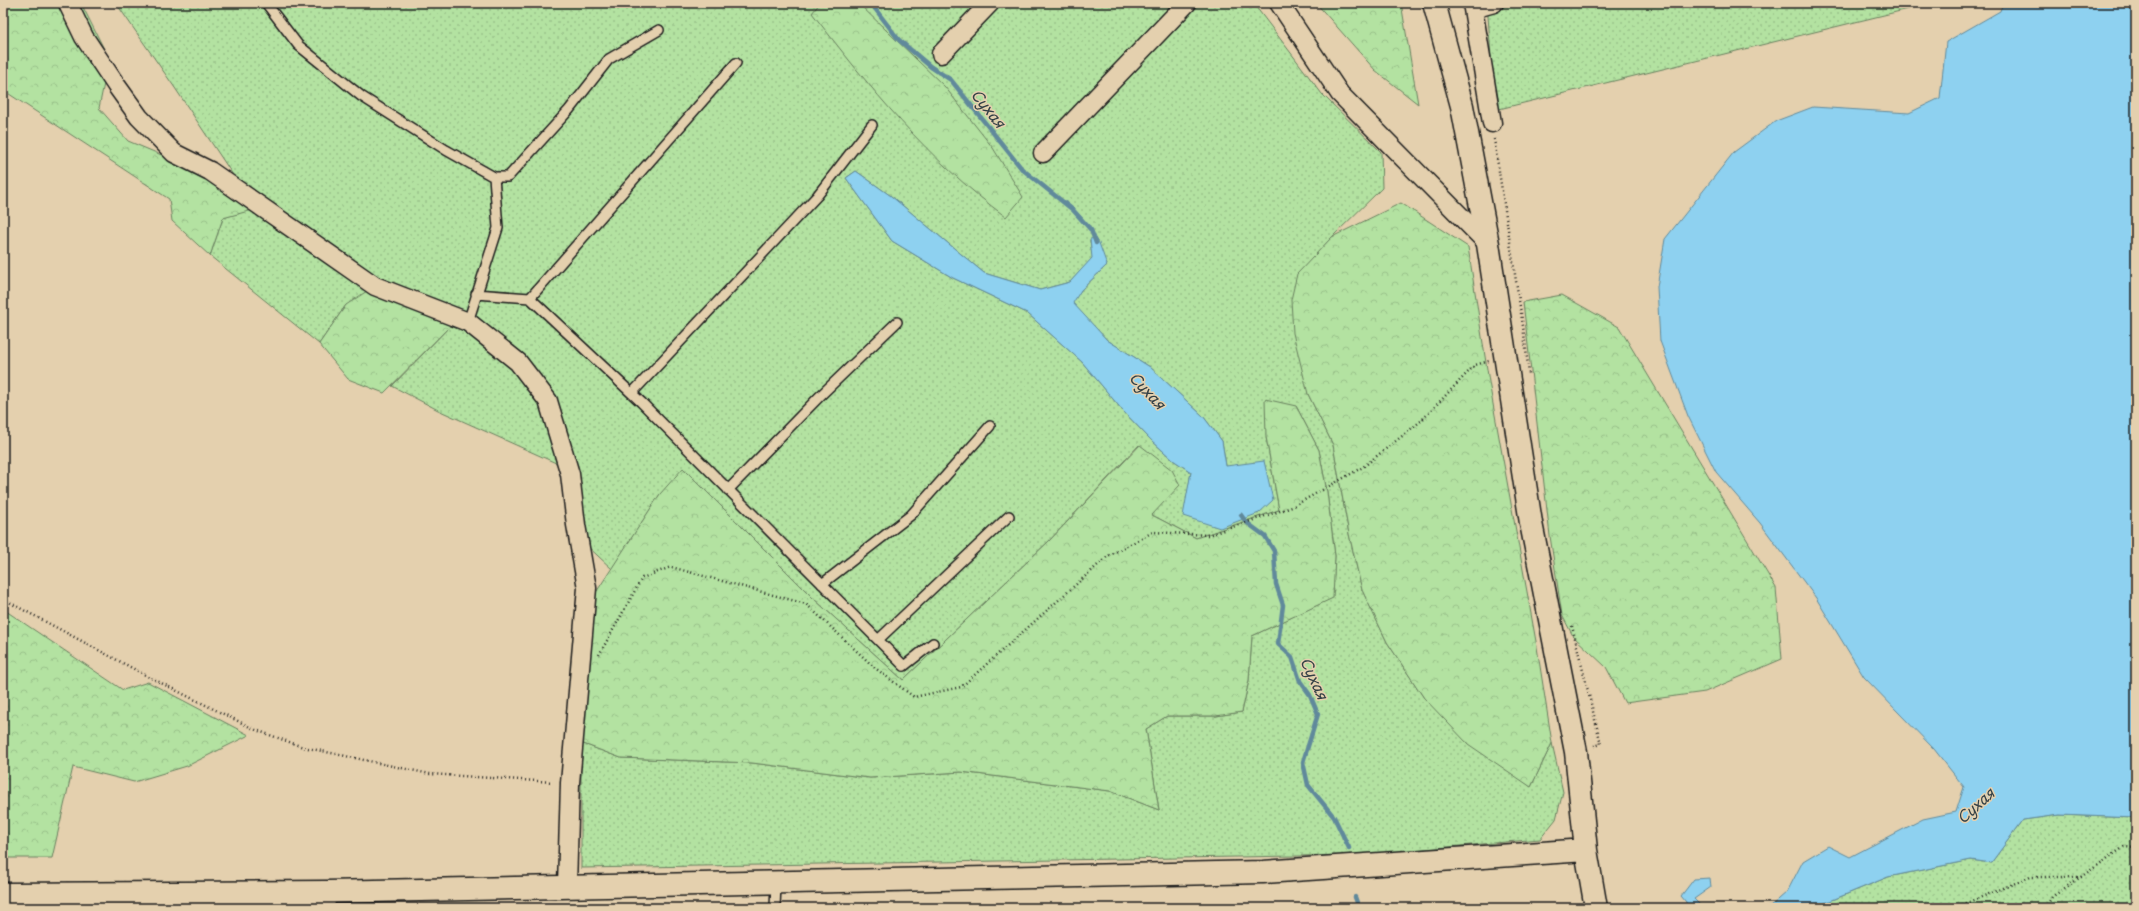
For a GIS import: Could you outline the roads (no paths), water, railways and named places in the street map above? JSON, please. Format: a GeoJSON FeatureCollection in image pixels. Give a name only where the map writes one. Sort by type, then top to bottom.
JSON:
{"type":"FeatureCollection","features":[{"type":"Feature","properties":{"kind":"main road"},"geometry":{"type":"LineString","coordinates":[[1434,3],[1462,106],[1488,244],[1531,523],[1576,752],[1586,850],[1596,908]]}},
{"type":"Feature","properties":{"kind":"main road"},"geometry":{"type":"LineString","coordinates":[[3,894],[326,900],[567,886],[776,883],[1263,872],[1586,850]]}},
{"type":"Feature","properties":{"kind":"street"},"geometry":{"type":"LineString","coordinates":[[71,3],[69,6],[84,36],[116,85],[139,117],[174,153],[210,171],[375,286],[468,322],[518,362],[548,401],[570,474],[586,588],[570,783],[567,886]]}},
{"type":"Feature","properties":{"kind":"street"},"geometry":{"type":"LineString","coordinates":[[941,54],[990,3]]}},
{"type":"Feature","properties":{"kind":"street"},"geometry":{"type":"LineString","coordinates":[[1043,153],[1187,3]]}},
{"type":"Feature","properties":{"kind":"street"},"geometry":{"type":"LineString","coordinates":[[1279,3],[1340,94],[1488,244]]}},
{"type":"Feature","properties":{"kind":"street"},"geometry":{"type":"LineString","coordinates":[[1492,123],[1473,6],[1494,3]]}},
{"type":"Feature","properties":{"kind":"lane"},"geometry":{"type":"LineString","coordinates":[[266,3],[298,45],[361,96],[446,150],[494,177],[508,176],[569,110],[609,59],[659,30]]}},
{"type":"Feature","properties":{"kind":"lane"},"geometry":{"type":"LineString","coordinates":[[530,298],[736,63]]}},
{"type":"Feature","properties":{"kind":"lane"},"geometry":{"type":"LineString","coordinates":[[632,393],[817,196],[872,125]]}},
{"type":"Feature","properties":{"kind":"lane"},"geometry":{"type":"LineString","coordinates":[[468,322],[498,228],[494,177]]}},
{"type":"Feature","properties":{"kind":"lane"},"geometry":{"type":"LineString","coordinates":[[476,294],[530,298],[632,393],[904,666],[933,643]]}},
{"type":"Feature","properties":{"kind":"lane"},"geometry":{"type":"LineString","coordinates":[[728,490],[820,396],[897,322]]}},
{"type":"Feature","properties":{"kind":"lane"},"geometry":{"type":"LineString","coordinates":[[822,584],[911,515],[990,426]]}},
{"type":"Feature","properties":{"kind":"lane"},"geometry":{"type":"LineString","coordinates":[[878,640],[1008,516]]}},
{"type":"Feature","properties":{"kind":"lane"},"geometry":{"type":"LineString","coordinates":[[775,908],[776,883]]}},
{"type":"Feature","properties":{"kind":"water"},"geometry":{"type":"Polygon","coordinates":[[[2003,3],[2136,3],[2136,818],[2059,815],[2023,820],[1991,863],[1971,860],[1888,877],[1813,908],[1758,908],[1770,907],[1787,892],[1803,861],[1828,846],[1850,857],[1923,819],[1956,812],[1964,787],[1934,749],[1864,677],[1816,598],[1760,523],[1716,472],[1688,416],[1660,341],[1657,287],[1665,239],[1734,152],[1776,121],[1813,107],[1909,113],[1940,98],[1946,42],[2000,11],[2003,3]]]}},
{"type":"Feature","properties":{"kind":"water"},"geometry":{"type":"Polygon","coordinates":[[[856,171],[891,196],[984,273],[1040,290],[1070,282],[1092,258],[1090,239],[1096,238],[1107,265],[1081,290],[1073,303],[1107,340],[1150,367],[1203,416],[1222,441],[1226,466],[1264,461],[1273,500],[1259,513],[1220,528],[1183,516],[1191,472],[1173,460],[1151,440],[1123,411],[1082,362],[1027,313],[953,278],[892,241],[846,178],[856,171]]]}},
{"type":"Feature","properties":{"kind":"water"},"geometry":{"type":"Polygon","coordinates":[[[1710,878],[1711,887],[1694,899],[1703,908],[1687,908],[1686,902],[1681,896],[1694,879],[1710,878]]]}},
{"type":"Feature","properties":{"kind":"waterway","name":"Сухая"},"geometry":{"type":"LineString","coordinates":[[868,3],[873,6],[899,40],[931,67],[951,80],[1022,169],[1073,210],[1091,230],[1096,243]]}},
{"type":"Feature","properties":{"kind":"waterway","name":"Сухая"},"geometry":{"type":"LineString","coordinates":[[1241,515],[1246,522],[1265,536],[1274,551],[1276,584],[1283,605],[1278,644],[1292,657],[1300,681],[1310,695],[1318,714],[1303,762],[1308,785],[1334,817],[1349,848]]}},
{"type":"Feature","properties":{"kind":"waterway","name":"Сухая"},"geometry":{"type":"LineString","coordinates":[[1355,897],[1359,908]]}}]}
